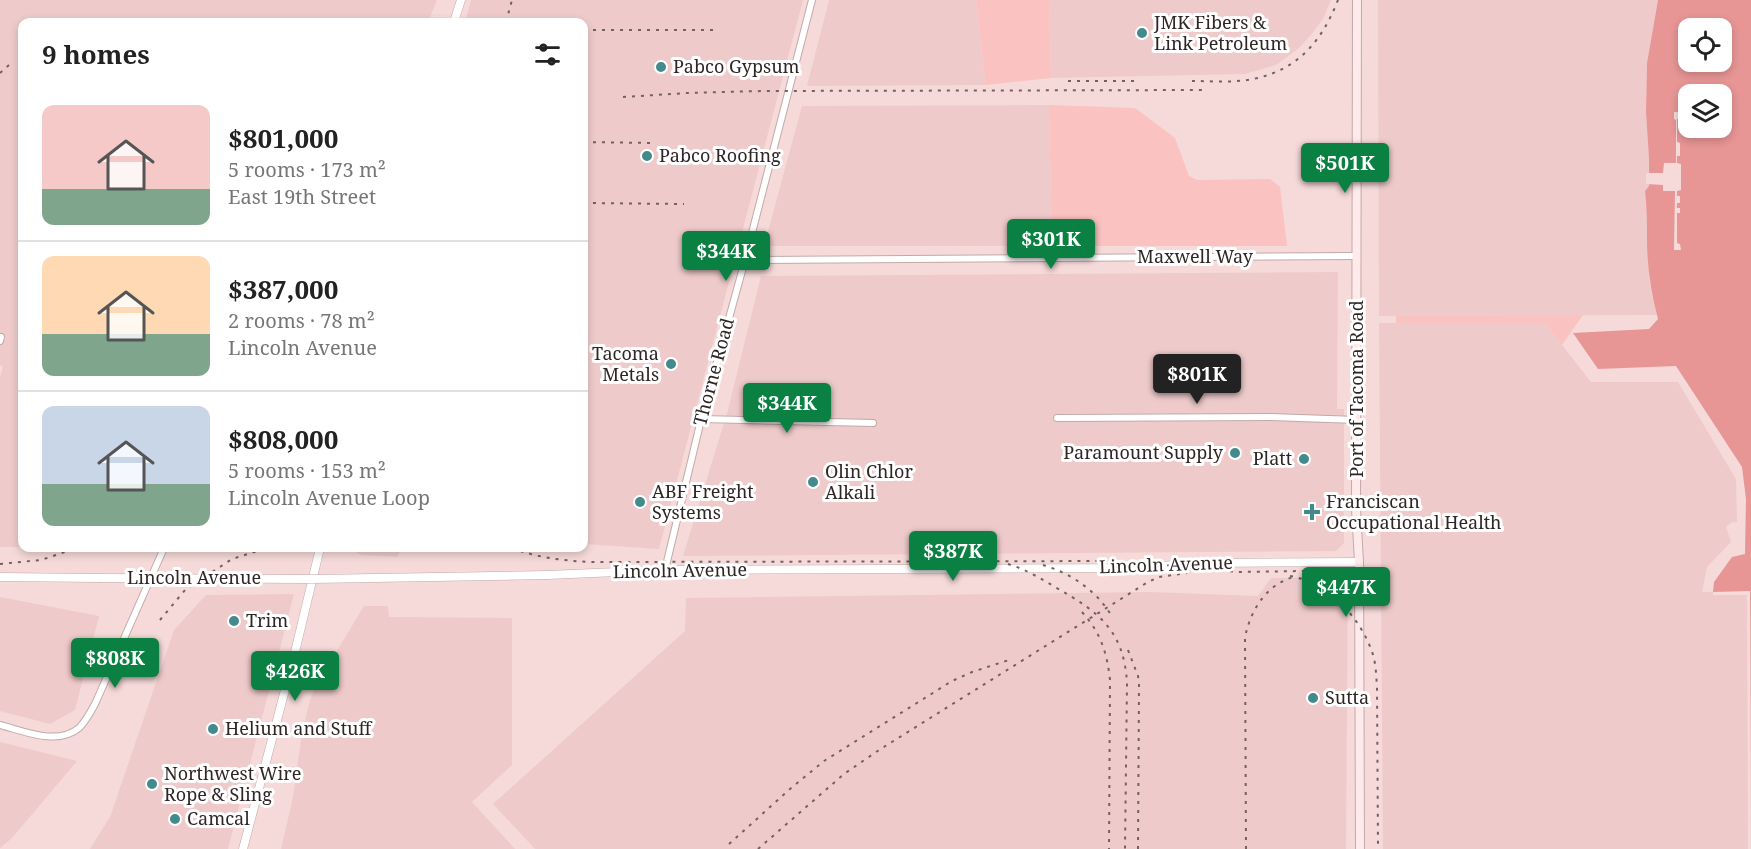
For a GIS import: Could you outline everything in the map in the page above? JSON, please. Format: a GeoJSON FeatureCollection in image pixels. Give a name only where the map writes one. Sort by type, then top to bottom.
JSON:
{"type":"FeatureCollection","features":[{"type":"Feature","properties":{"kind":"main road","name":"Port of Tacoma Road"},"geometry":{"type":"LineString","coordinates":[[1357,0],[1356,509],[1359,562],[1360,849]]}},
{"type":"Feature","properties":{"kind":"street"},"geometry":{"type":"LineString","coordinates":[[455,18],[461,0]]}},
{"type":"Feature","properties":{"kind":"street","name":"Thorne Road"},"geometry":{"type":"LineString","coordinates":[[665,570],[701,419],[745,260],[812,0]]}},
{"type":"Feature","properties":{"kind":"street","name":"Maxwell Way"},"geometry":{"type":"LineString","coordinates":[[745,260],[1357,256]]}},
{"type":"Feature","properties":{"kind":"street"},"geometry":{"type":"LineString","coordinates":[[1057,418],[1271,417],[1357,420]]}},
{"type":"Feature","properties":{"kind":"street"},"geometry":{"type":"LineString","coordinates":[[701,419],[873,423]]}},
{"type":"Feature","properties":{"kind":"street"},"geometry":{"type":"LineString","coordinates":[[0,725],[46,736],[58,736],[68,735],[86,720],[162,552]]}},
{"type":"Feature","properties":{"kind":"street"},"geometry":{"type":"LineString","coordinates":[[243,849],[319,552]]}},
{"type":"Feature","properties":{"kind":"street","name":"Lincoln Avenue"},"geometry":{"type":"LineString","coordinates":[[0,577],[313,579],[547,575],[665,570],[1134,568],[1202,563],[1359,562]]}},
{"type":"Feature","properties":{"kind":"shaded area"},"geometry":{"type":"Polygon","coordinates":[[[0,0],[437,0],[430,18],[18,18],[18,547],[0,547],[0,377],[3,367],[0,365],[0,0]]]}},
{"type":"Feature","properties":{"kind":"shaded area"},"geometry":{"type":"Polygon","coordinates":[[[471,0],[803,0],[659,549],[588,544],[588,18],[466,18],[471,0]]]}},
{"type":"Feature","properties":{"kind":"shaded area"},"geometry":{"type":"Polygon","coordinates":[[[829,0],[976,0],[986,85],[807,86],[829,0]]]}},
{"type":"Feature","properties":{"kind":"shaded area"},"geometry":{"type":"Polygon","coordinates":[[[976,0],[1049,0],[1051,78],[986,85],[976,0]]]}},
{"type":"Feature","properties":{"kind":"shaded area"},"geometry":{"type":"Polygon","coordinates":[[[1049,0],[1331,0],[1323,19],[1299,48],[1276,65],[1245,74],[1051,78],[1049,0]]]}},
{"type":"Feature","properties":{"kind":"shaded area"},"geometry":{"type":"Polygon","coordinates":[[[1378,0],[1658,0],[1647,63],[1649,186],[1645,191],[1650,284],[1657,315],[1379,316],[1378,0]]]}},
{"type":"Feature","properties":{"kind":"shaded area"},"geometry":{"type":"Polygon","coordinates":[[[1658,0],[1751,0],[1751,849],[1750,592],[1713,592],[1714,582],[1732,557],[1745,554],[1746,499],[1742,467],[1676,366],[1598,369],[1573,333],[1649,329],[1658,319],[1653,299],[1647,249],[1645,191],[1649,186],[1649,159],[1646,112],[1647,63],[1658,0]]]}},
{"type":"Feature","properties":{"kind":"shaded area"},"geometry":{"type":"Polygon","coordinates":[[[1049,105],[1052,246],[764,246],[802,106],[1049,105]]]}},
{"type":"Feature","properties":{"kind":"shaded area"},"geometry":{"type":"Polygon","coordinates":[[[1049,105],[1135,108],[1175,138],[1189,176],[1197,180],[1270,179],[1280,187],[1287,246],[1052,246],[1049,105]]]}},
{"type":"Feature","properties":{"kind":"shaded area"},"geometry":{"type":"Polygon","coordinates":[[[1338,272],[1337,409],[1344,409],[1344,543],[1336,551],[683,556],[728,410],[761,276],[1338,272]]]}},
{"type":"Feature","properties":{"kind":"shaded area"},"geometry":{"type":"Polygon","coordinates":[[[1583,315],[1562,345],[1545,323],[1396,323],[1396,316],[1583,315]]]}},
{"type":"Feature","properties":{"kind":"shaded area"},"geometry":{"type":"Polygon","coordinates":[[[1379,323],[1545,323],[1591,382],[1678,382],[1736,479],[1737,522],[1732,522],[1726,527],[1731,542],[1707,567],[1702,592],[1750,591],[1751,849],[1383,849],[1379,323]]]}},
{"type":"Feature","properties":{"kind":"shaded area"},"geometry":{"type":"Polygon","coordinates":[[[356,552],[400,552],[397,557],[361,555],[356,552]]]}},
{"type":"Feature","properties":{"kind":"shaded area"},"geometry":{"type":"Polygon","coordinates":[[[1348,577],[1346,849],[535,849],[493,804],[685,631],[686,598],[1150,592],[1258,596],[1271,578],[1348,577]]]}},
{"type":"Feature","properties":{"kind":"shaded area"},"geometry":{"type":"Polygon","coordinates":[[[294,594],[228,849],[90,849],[110,817],[174,630],[206,595],[294,594]]]}},
{"type":"Feature","properties":{"kind":"shaded area"},"geometry":{"type":"Polygon","coordinates":[[[0,597],[99,616],[75,710],[50,724],[0,711],[0,597]]]}},
{"type":"Feature","properties":{"kind":"shaded area"},"geometry":{"type":"Polygon","coordinates":[[[364,606],[388,606],[389,617],[512,618],[512,765],[472,802],[515,849],[281,849],[293,797],[302,733],[309,704],[315,687],[364,606]]]}},
{"type":"Feature","properties":{"kind":"shaded area"},"geometry":{"type":"Polygon","coordinates":[[[0,742],[77,761],[12,838],[0,848],[0,742]]]}},
{"type":"Feature","properties":{"kind":"pier"},"geometry":{"type":"Polygon","coordinates":[[[1674,112],[1678,112],[1677,142],[1680,143],[1680,156],[1677,156],[1677,163],[1681,164],[1681,190],[1677,191],[1680,203],[1677,203],[1677,208],[1680,208],[1680,213],[1677,213],[1677,243],[1680,244],[1681,250],[1674,250],[1675,191],[1663,191],[1663,185],[1646,184],[1646,173],[1663,173],[1664,163],[1676,163],[1676,120],[1674,112]]]}},
{"type":"Feature","properties":{"kind":"pier"},"geometry":{"type":"Polygon","coordinates":[[[1750,591],[1751,849],[1748,849],[1747,595],[1713,595],[1713,592],[1750,591]]]}},
{"type":"Feature","properties":{"kind":"railway"},"geometry":{"type":"LineString","coordinates":[[507,18],[512,0]]}},
{"type":"Feature","properties":{"kind":"railway"},"geometry":{"type":"LineString","coordinates":[[1192,81],[1246,80],[1283,69],[1316,41],[1332,15],[1338,0]]}},
{"type":"Feature","properties":{"kind":"railway"},"geometry":{"type":"LineString","coordinates":[[588,30],[717,30]]}},
{"type":"Feature","properties":{"kind":"railway"},"geometry":{"type":"LineString","coordinates":[[0,73],[9,65]]}},
{"type":"Feature","properties":{"kind":"railway"},"geometry":{"type":"LineString","coordinates":[[1068,81],[1138,81]]}},
{"type":"Feature","properties":{"kind":"railway"},"geometry":{"type":"LineString","coordinates":[[623,97],[763,91],[1207,90]]}},
{"type":"Feature","properties":{"kind":"railway"},"geometry":{"type":"LineString","coordinates":[[588,142],[653,143]]}},
{"type":"Feature","properties":{"kind":"railway"},"geometry":{"type":"LineString","coordinates":[[588,203],[684,204]]}},
{"type":"Feature","properties":{"kind":"railway"},"geometry":{"type":"LineString","coordinates":[[0,564],[41,560],[65,552]]}},
{"type":"Feature","properties":{"kind":"railway"},"geometry":{"type":"LineString","coordinates":[[160,620],[185,590],[232,559],[254,552]]}},
{"type":"Feature","properties":{"kind":"railway"},"geometry":{"type":"LineString","coordinates":[[525,552],[572,561],[593,562],[1129,561],[1238,572],[1370,570]]}},
{"type":"Feature","properties":{"kind":"railway"},"geometry":{"type":"LineString","coordinates":[[1008,564],[1038,577],[1084,605],[1106,624],[1120,649],[1125,664],[1127,683],[1125,849]]}},
{"type":"Feature","properties":{"kind":"railway"},"geometry":{"type":"LineString","coordinates":[[1043,565],[1082,584],[1098,598],[1111,615]]}},
{"type":"Feature","properties":{"kind":"railway"},"geometry":{"type":"LineString","coordinates":[[758,849],[844,774],[879,750],[1148,582],[1159,577],[1187,573]]}},
{"type":"Feature","properties":{"kind":"railway"},"geometry":{"type":"LineString","coordinates":[[1290,576],[1316,585],[1340,602],[1358,624],[1373,654],[1377,687],[1378,849]]}},
{"type":"Feature","properties":{"kind":"railway"},"geometry":{"type":"LineString","coordinates":[[1246,849],[1245,637],[1251,617],[1262,599],[1286,579],[1297,576]]}},
{"type":"Feature","properties":{"kind":"railway"},"geometry":{"type":"LineString","coordinates":[[1082,612],[1102,644],[1110,680],[1109,849]]}},
{"type":"Feature","properties":{"kind":"railway"},"geometry":{"type":"LineString","coordinates":[[1128,650],[1139,684],[1138,849]]}},
{"type":"Feature","properties":{"kind":"railway"},"geometry":{"type":"LineString","coordinates":[[729,844],[824,761],[952,681],[1012,659]]}},
{"type":"Feature","properties":{"kind":"place","name":"JMK Fibers & Link Petroleum"},"geometry":{"type":"Point","coordinates":[1142,33]}},
{"type":"Feature","properties":{"kind":"place","name":"Pabco Gypsum"},"geometry":{"type":"Point","coordinates":[661,67]}},
{"type":"Feature","properties":{"kind":"place","name":"Pabco Roofing"},"geometry":{"type":"Point","coordinates":[647,156]}},
{"type":"Feature","properties":{"kind":"place","name":"Tacoma Metals"},"geometry":{"type":"Point","coordinates":[671,364]}},
{"type":"Feature","properties":{"kind":"place","name":"Paramount Supply"},"geometry":{"type":"Point","coordinates":[1235,453]}},
{"type":"Feature","properties":{"kind":"place","name":"Platt"},"geometry":{"type":"Point","coordinates":[1304,459]}},
{"type":"Feature","properties":{"kind":"place","name":"Olin Chlor Alkali"},"geometry":{"type":"Point","coordinates":[813,482]}},
{"type":"Feature","properties":{"kind":"place","name":"ABF Freight Systems"},"geometry":{"type":"Point","coordinates":[640,502]}},
{"type":"Feature","properties":{"kind":"place","name":"Franciscan Occupational Health"},"geometry":{"type":"Point","coordinates":[1312,512]}},
{"type":"Feature","properties":{"kind":"place","name":"Trim"},"geometry":{"type":"Point","coordinates":[234,621]}},
{"type":"Feature","properties":{"kind":"place","name":"Sutta"},"geometry":{"type":"Point","coordinates":[1313,698]}},
{"type":"Feature","properties":{"kind":"place","name":"Helium and Stuff"},"geometry":{"type":"Point","coordinates":[213,729]}},
{"type":"Feature","properties":{"kind":"place","name":"Northwest Wire Rope & Sling"},"geometry":{"type":"Point","coordinates":[152,784]}},
{"type":"Feature","properties":{"kind":"place","name":"Camcal"},"geometry":{"type":"Point","coordinates":[175,819]}}]}
